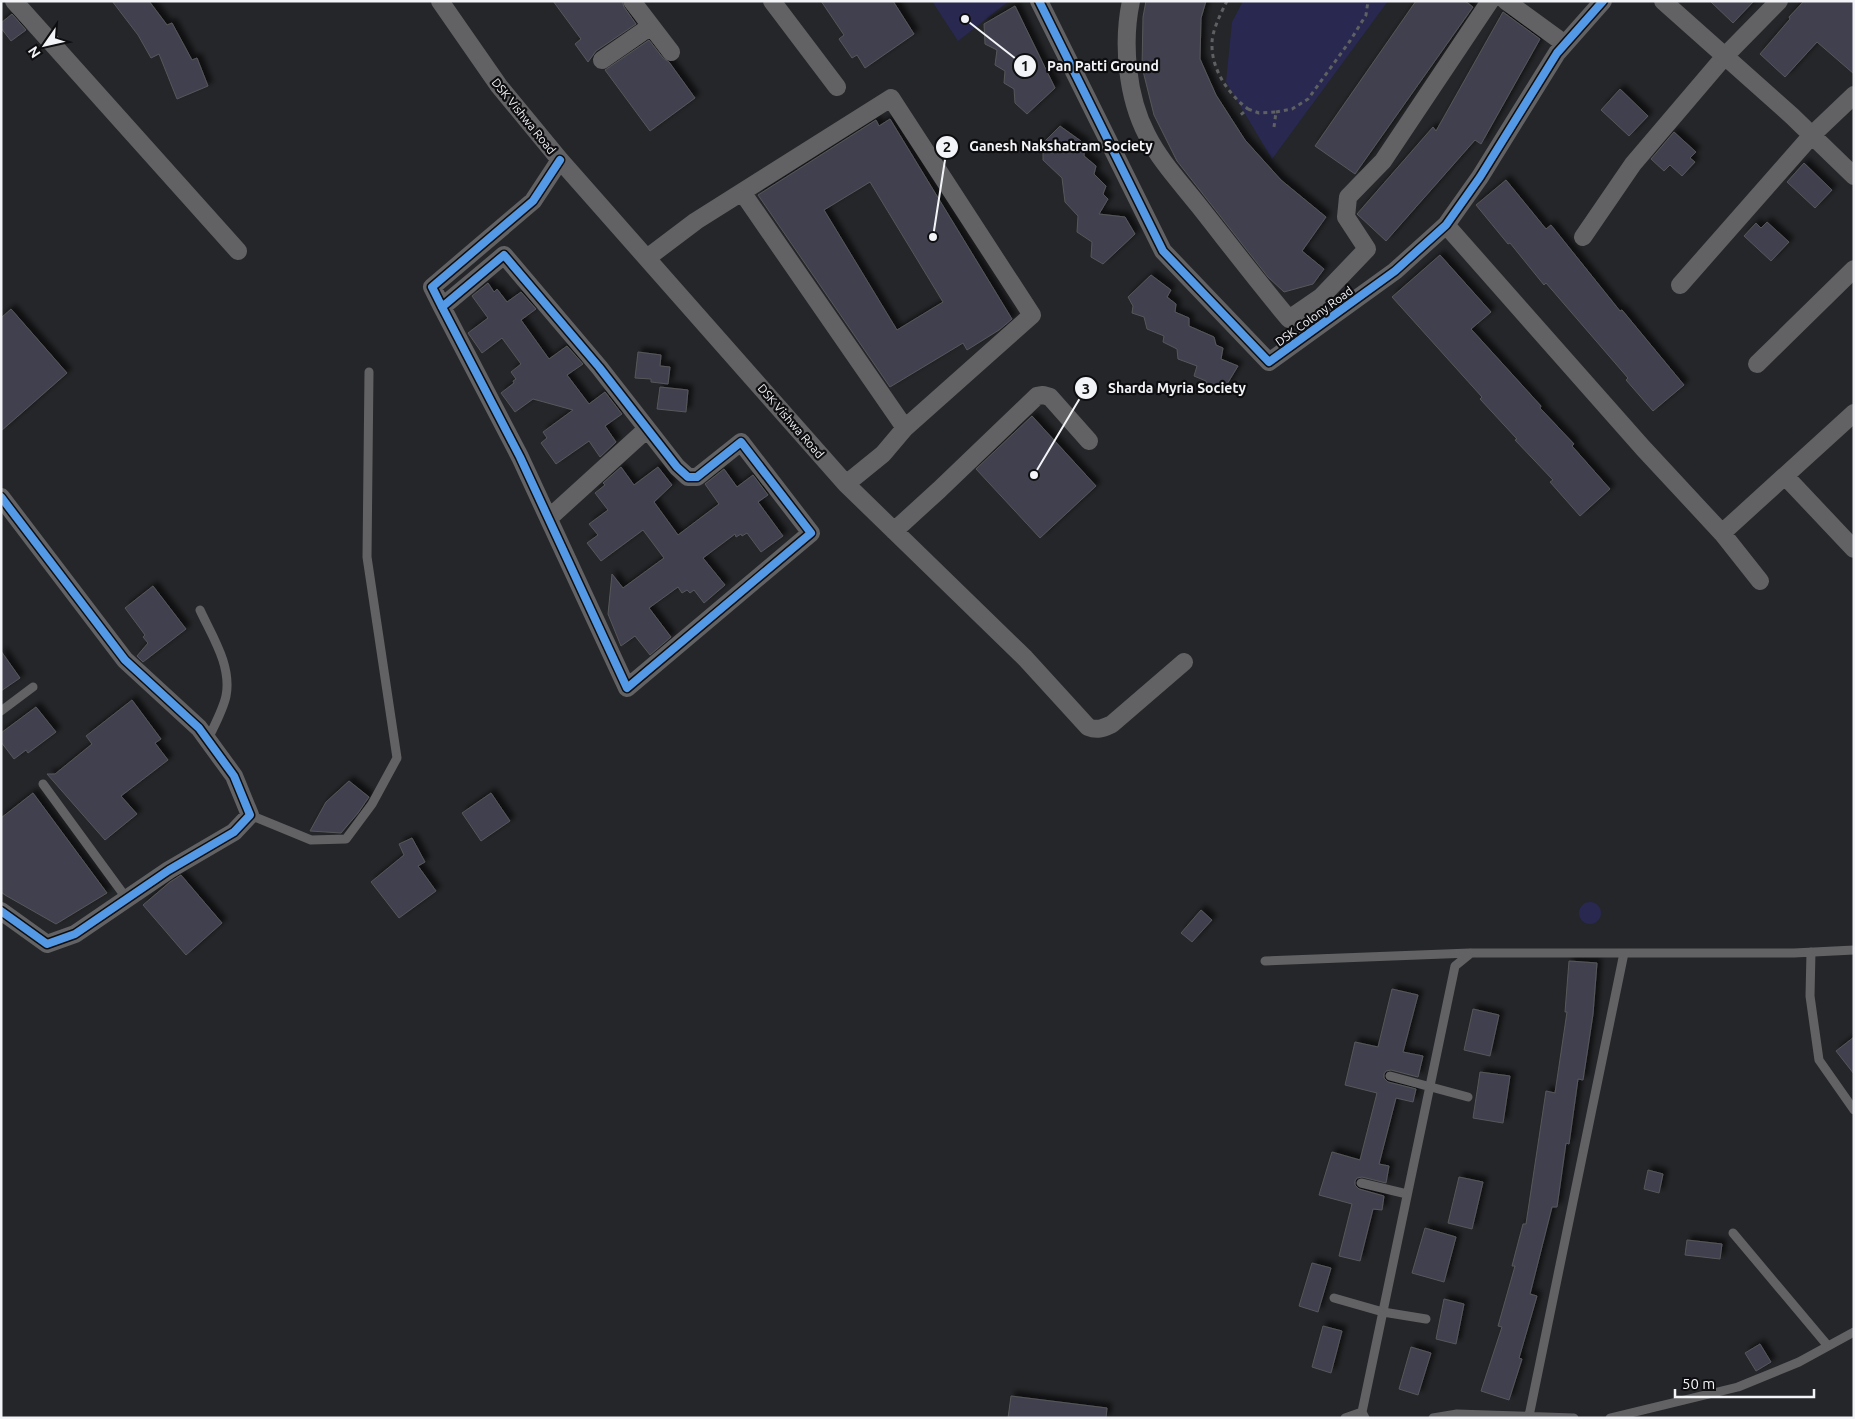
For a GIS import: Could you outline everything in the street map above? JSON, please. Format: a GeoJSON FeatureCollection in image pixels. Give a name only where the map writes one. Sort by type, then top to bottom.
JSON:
{"type":"FeatureCollection","features":[{"type":"Feature","properties":{"kind":"street"},"geometry":{"type":"LineString","coordinates":[[14,1],[238,251]]}},
{"type":"Feature","properties":{"kind":"street","name":"DSK Vishwa Road"},"geometry":{"type":"LineString","coordinates":[[440,1],[499,86],[560,160],[846,484],[1025,658],[1088,727],[1094,730],[1112,724],[1184,662]]}},
{"type":"Feature","properties":{"kind":"street"},"geometry":{"type":"LineString","coordinates":[[632,1],[671,52]]}},
{"type":"Feature","properties":{"kind":"street"},"geometry":{"type":"LineString","coordinates":[[772,1],[837,87]]}},
{"type":"Feature","properties":{"kind":"street","name":"DSK Colony Road"},"geometry":{"type":"LineString","coordinates":[[1039,1],[1163,251],[1269,362],[1395,271],[1446,225],[1480,177],[1557,53],[1603,1]]}},
{"type":"Feature","properties":{"kind":"street"},"geometry":{"type":"LineString","coordinates":[[1131,1],[1127,18],[1127,59],[1136,109],[1147,136],[1177,178],[1289,319],[1321,297],[1368,249],[1346,217],[1348,197],[1384,161],[1490,1]]}},
{"type":"Feature","properties":{"kind":"street"},"geometry":{"type":"LineString","coordinates":[[1506,1],[1565,44]]}},
{"type":"Feature","properties":{"kind":"street"},"geometry":{"type":"LineString","coordinates":[[1663,1],[1812,135],[1854,176]]}},
{"type":"Feature","properties":{"kind":"street"},"geometry":{"type":"LineString","coordinates":[[1583,237],[1634,164],[1725,56],[1779,1]]}},
{"type":"Feature","properties":{"kind":"street"},"geometry":{"type":"LineString","coordinates":[[602,60],[651,26]]}},
{"type":"Feature","properties":{"kind":"street"},"geometry":{"type":"LineString","coordinates":[[1680,285],[1812,135],[1854,95]]}},
{"type":"Feature","properties":{"kind":"street"},"geometry":{"type":"LineString","coordinates":[[647,258],[696,221],[891,98],[1032,315],[905,428],[883,454],[846,484]]}},
{"type":"Feature","properties":{"kind":"street"},"geometry":{"type":"LineString","coordinates":[[442,307],[504,255],[599,367],[677,467],[688,477],[697,477],[741,442],[811,533],[627,688],[520,457],[442,307],[432,287],[533,202],[560,160]]}},
{"type":"Feature","properties":{"kind":"street"},"geometry":{"type":"LineString","coordinates":[[742,192],[905,428]]}},
{"type":"Feature","properties":{"kind":"street"},"geometry":{"type":"LineString","coordinates":[[1446,225],[1643,448],[1722,533],[1760,581]]}},
{"type":"Feature","properties":{"kind":"street"},"geometry":{"type":"LineString","coordinates":[[1757,364],[1854,269]]}},
{"type":"Feature","properties":{"kind":"street"},"geometry":{"type":"LineString","coordinates":[[894,531],[1036,396],[1050,397],[1089,441]]}},
{"type":"Feature","properties":{"kind":"street"},"geometry":{"type":"LineString","coordinates":[[1722,533],[1854,414]]}},
{"type":"Feature","properties":{"kind":"street"},"geometry":{"type":"LineString","coordinates":[[549,518],[647,429]]}},
{"type":"Feature","properties":{"kind":"street"},"geometry":{"type":"LineString","coordinates":[[1785,476],[1854,548]]}},
{"type":"Feature","properties":{"kind":"street"},"geometry":{"type":"LineString","coordinates":[[1,497],[124,660],[200,728],[234,776],[250,815],[234,832],[169,870],[75,934],[46,944],[1,911]]}},
{"type":"Feature","properties":{"kind":"lane"},"geometry":{"type":"LineString","coordinates":[[250,815],[311,840],[346,839],[372,804],[397,758],[366,557],[369,372]]}},
{"type":"Feature","properties":{"kind":"lane"},"geometry":{"type":"LineString","coordinates":[[200,610],[218,649],[228,678],[226,697],[208,739]]}},
{"type":"Feature","properties":{"kind":"lane"},"geometry":{"type":"LineString","coordinates":[[1,711],[33,687]]}},
{"type":"Feature","properties":{"kind":"lane"},"geometry":{"type":"LineString","coordinates":[[43,784],[127,899]]}},
{"type":"Feature","properties":{"kind":"lane"},"geometry":{"type":"LineString","coordinates":[[1265,961],[1471,953],[1811,952],[1854,950]]}},
{"type":"Feature","properties":{"kind":"lane"},"geometry":{"type":"LineString","coordinates":[[1811,952],[1810,996],[1820,1060],[1854,1110]]}},
{"type":"Feature","properties":{"kind":"lane"},"geometry":{"type":"LineString","coordinates":[[1346,1418],[1364,1415],[1383,1312],[1455,966],[1471,953]]}},
{"type":"Feature","properties":{"kind":"lane"},"geometry":{"type":"LineString","coordinates":[[1529,1416],[1624,953]]}},
{"type":"Feature","properties":{"kind":"lane"},"geometry":{"type":"LineString","coordinates":[[1390,1076],[1468,1097]]}},
{"type":"Feature","properties":{"kind":"lane"},"geometry":{"type":"LineString","coordinates":[[1361,1183],[1408,1194]]}},
{"type":"Feature","properties":{"kind":"lane"},"geometry":{"type":"LineString","coordinates":[[1733,1233],[1828,1346]]}},
{"type":"Feature","properties":{"kind":"lane"},"geometry":{"type":"LineString","coordinates":[[1334,1298],[1383,1312],[1426,1319]]}},
{"type":"Feature","properties":{"kind":"lane"},"geometry":{"type":"LineString","coordinates":[[1610,1418],[1738,1387],[1799,1362],[1854,1332]]}},
{"type":"Feature","properties":{"kind":"lane"},"geometry":{"type":"LineString","coordinates":[[1433,1418],[1457,1414],[1574,1418]]}},
{"type":"Feature","properties":{"kind":"path"},"geometry":{"type":"LineString","coordinates":[[1227,1],[1213,36],[1212,46],[1216,64],[1222,81],[1238,102],[1248,109],[1259,113],[1292,109],[1308,99],[1350,41],[1366,15],[1368,1]]}},
{"type":"Feature","properties":{"kind":"path"},"geometry":{"type":"LineString","coordinates":[[1238,117],[1248,109]]}},
{"type":"Feature","properties":{"kind":"path"},"geometry":{"type":"LineString","coordinates":[[1274,127],[1276,112]]}},
{"type":"Feature","properties":{"kind":"shaded area"},"geometry":{"type":"Polygon","coordinates":[[[932,1],[1009,1],[958,41],[932,1]]]}},
{"type":"Feature","properties":{"kind":"shaded area"},"geometry":{"type":"Polygon","coordinates":[[[1243,1],[1388,1],[1272,159],[1226,82],[1232,22],[1243,1]]]}},
{"type":"Feature","properties":{"kind":"shaded area"},"geometry":{"type":"Polygon","coordinates":[[[1590,902],[1598,905],[1601,913],[1598,921],[1590,924],[1582,921],[1579,913],[1582,905],[1590,902]]]}},
{"type":"Feature","properties":{"kind":"building"},"geometry":{"type":"Polygon","coordinates":[[[112,1],[149,1],[167,25],[172,23],[192,60],[197,58],[208,86],[177,99],[159,54],[151,58],[138,35],[112,1]]]}},
{"type":"Feature","properties":{"kind":"building"},"geometry":{"type":"Polygon","coordinates":[[[553,1],[622,1],[636,24],[596,51],[588,62],[575,44],[581,39],[553,1]]]}},
{"type":"Feature","properties":{"kind":"building"},"geometry":{"type":"Polygon","coordinates":[[[821,1],[893,1],[914,34],[865,68],[857,55],[852,58],[839,39],[844,35],[821,1]]]}},
{"type":"Feature","properties":{"kind":"building"},"geometry":{"type":"Polygon","coordinates":[[[1146,1],[1206,1],[1201,18],[1200,59],[1216,95],[1245,140],[1281,180],[1326,217],[1302,251],[1324,269],[1313,284],[1284,292],[1268,277],[1177,161],[1154,115],[1142,67],[1143,17],[1146,1]]]}},
{"type":"Feature","properties":{"kind":"building"},"geometry":{"type":"Polygon","coordinates":[[[1416,1],[1465,1],[1473,7],[1355,174],[1315,146],[1416,1]]]}},
{"type":"Feature","properties":{"kind":"building"},"geometry":{"type":"Polygon","coordinates":[[[1710,1],[1754,1],[1733,23],[1710,1]]]}},
{"type":"Feature","properties":{"kind":"building"},"geometry":{"type":"Polygon","coordinates":[[[1804,1],[1854,1],[1854,74],[1817,42],[1785,77],[1760,54],[1804,1]]]}},
{"type":"Feature","properties":{"kind":"building"},"geometry":{"type":"Polygon","coordinates":[[[1015,6],[1055,88],[1027,114],[1015,103],[1014,89],[1004,83],[1005,71],[995,65],[997,50],[985,44],[984,24],[1015,6]]]}},
{"type":"Feature","properties":{"kind":"building"},"geometry":{"type":"Polygon","coordinates":[[[1503,12],[1540,39],[1481,144],[1475,140],[1386,241],[1357,214],[1433,127],[1436,131],[1503,12]]]}},
{"type":"Feature","properties":{"kind":"building"},"geometry":{"type":"Polygon","coordinates":[[[12,14],[26,30],[11,41],[1,28],[1,23],[12,14]]]}},
{"type":"Feature","properties":{"kind":"building"},"geometry":{"type":"Polygon","coordinates":[[[649,40],[663,58],[669,62],[695,98],[650,131],[605,70],[649,40]]]}},
{"type":"Feature","properties":{"kind":"building"},"geometry":{"type":"Polygon","coordinates":[[[1620,89],[1648,116],[1629,136],[1601,110],[1620,89]]]}},
{"type":"Feature","properties":{"kind":"building"},"geometry":{"type":"Polygon","coordinates":[[[890,119],[1012,319],[999,330],[967,350],[963,343],[890,387],[758,195],[876,120],[879,126],[890,119]],[[870,182],[824,210],[897,330],[943,302],[870,182]]]}},
{"type":"Feature","properties":{"kind":"building"},"geometry":{"type":"Polygon","coordinates":[[[1060,126],[1085,144],[1084,156],[1096,166],[1094,174],[1106,186],[1103,194],[1108,199],[1099,214],[1125,217],[1135,234],[1103,264],[1091,257],[1092,242],[1077,232],[1078,216],[1065,202],[1062,178],[1043,160],[1043,143],[1060,126]]]}},
{"type":"Feature","properties":{"kind":"building"},"geometry":{"type":"Polygon","coordinates":[[[1674,132],[1696,152],[1690,158],[1695,162],[1682,176],[1670,165],[1664,171],[1651,159],[1674,132]]]}},
{"type":"Feature","properties":{"kind":"building"},"geometry":{"type":"Polygon","coordinates":[[[1804,163],[1832,190],[1815,208],[1787,182],[1804,163]]]}},
{"type":"Feature","properties":{"kind":"building"},"geometry":{"type":"Polygon","coordinates":[[[1506,180],[1546,229],[1551,225],[1620,311],[1622,310],[1684,385],[1653,411],[1626,380],[1628,378],[1546,283],[1544,285],[1476,205],[1506,180]]]}},
{"type":"Feature","properties":{"kind":"building"},"geometry":{"type":"Polygon","coordinates":[[[1767,222],[1789,242],[1771,261],[1744,236],[1756,223],[1761,228],[1767,222]]]}},
{"type":"Feature","properties":{"kind":"building"},"geometry":{"type":"Polygon","coordinates":[[[1440,255],[1491,312],[1471,329],[1541,406],[1540,408],[1574,444],[1572,446],[1610,489],[1580,516],[1550,482],[1553,480],[1480,399],[1482,397],[1392,297],[1440,255]]]}},
{"type":"Feature","properties":{"kind":"building"},"geometry":{"type":"Polygon","coordinates":[[[1151,275],[1171,290],[1167,297],[1176,304],[1175,312],[1189,318],[1189,326],[1214,337],[1216,345],[1223,348],[1221,359],[1238,366],[1221,394],[1208,390],[1206,381],[1194,376],[1197,366],[1178,359],[1177,349],[1163,342],[1164,336],[1147,329],[1144,317],[1132,313],[1133,306],[1128,297],[1151,275]]]}},
{"type":"Feature","properties":{"kind":"building"},"geometry":{"type":"Polygon","coordinates":[[[488,283],[494,292],[497,289],[507,302],[521,292],[536,309],[521,320],[549,359],[567,346],[583,364],[567,375],[589,404],[605,392],[622,414],[605,426],[616,442],[600,457],[589,441],[556,464],[541,443],[547,438],[543,432],[573,410],[533,399],[515,412],[501,393],[514,383],[513,381],[516,379],[511,372],[521,364],[502,338],[482,353],[468,333],[488,318],[472,296],[488,283]]]}},
{"type":"Feature","properties":{"kind":"building"},"geometry":{"type":"Polygon","coordinates":[[[11,309],[67,373],[1,431],[1,318],[11,309]]]}},
{"type":"Feature","properties":{"kind":"building"},"geometry":{"type":"Polygon","coordinates":[[[638,352],[661,355],[660,366],[670,367],[668,384],[651,382],[651,379],[635,378],[638,352]]]}},
{"type":"Feature","properties":{"kind":"building"},"geometry":{"type":"Polygon","coordinates":[[[660,387],[688,390],[686,412],[657,409],[660,387]]]}},
{"type":"Feature","properties":{"kind":"building"},"geometry":{"type":"Polygon","coordinates":[[[1032,416],[1096,486],[1040,538],[976,469],[1032,416]]]}},
{"type":"Feature","properties":{"kind":"building"},"geometry":{"type":"Polygon","coordinates":[[[621,467],[634,485],[658,467],[672,485],[654,502],[678,535],[719,504],[705,484],[724,469],[737,487],[753,475],[768,495],[758,502],[783,536],[761,552],[747,533],[736,537],[735,534],[703,558],[725,585],[704,603],[694,590],[690,593],[687,590],[682,593],[678,587],[649,608],[671,637],[650,655],[635,636],[621,646],[608,614],[612,574],[623,588],[664,558],[643,530],[601,561],[587,543],[598,535],[589,524],[608,510],[595,493],[621,467]]]}},
{"type":"Feature","properties":{"kind":"building"},"geometry":{"type":"Polygon","coordinates":[[[153,586],[186,629],[143,662],[137,656],[148,643],[143,637],[145,635],[125,608],[153,586]]]}},
{"type":"Feature","properties":{"kind":"building"},"geometry":{"type":"Polygon","coordinates":[[[1,651],[20,678],[1,691],[1,651]]]}},
{"type":"Feature","properties":{"kind":"building"},"geometry":{"type":"Polygon","coordinates":[[[132,700],[161,739],[155,743],[168,760],[121,796],[137,814],[105,840],[47,774],[55,774],[92,744],[86,736],[132,700]]]}},
{"type":"Feature","properties":{"kind":"building"},"geometry":{"type":"Polygon","coordinates":[[[36,707],[56,732],[28,753],[26,750],[14,759],[1,742],[1,733],[36,707]]]}},
{"type":"Feature","properties":{"kind":"building"},"geometry":{"type":"Polygon","coordinates":[[[349,781],[369,797],[358,813],[341,833],[310,831],[326,802],[349,781]]]}},
{"type":"Feature","properties":{"kind":"building"},"geometry":{"type":"Polygon","coordinates":[[[33,793],[107,893],[56,924],[1,892],[1,818],[33,793]]]}},
{"type":"Feature","properties":{"kind":"building"},"geometry":{"type":"Polygon","coordinates":[[[491,793],[510,821],[481,841],[462,813],[491,793]]]}},
{"type":"Feature","properties":{"kind":"building"},"geometry":{"type":"Polygon","coordinates":[[[412,838],[425,862],[418,866],[436,891],[399,918],[371,882],[404,855],[399,844],[412,838]]]}},
{"type":"Feature","properties":{"kind":"building"},"geometry":{"type":"Polygon","coordinates":[[[181,875],[222,923],[186,955],[143,905],[181,875]]]}},
{"type":"Feature","properties":{"kind":"building"},"geometry":{"type":"Polygon","coordinates":[[[1201,910],[1212,920],[1192,942],[1181,933],[1201,910]]]}},
{"type":"Feature","properties":{"kind":"building"},"geometry":{"type":"Polygon","coordinates":[[[1569,961],[1597,963],[1593,1014],[1583,1080],[1578,1079],[1569,1144],[1566,1143],[1557,1207],[1552,1207],[1530,1294],[1537,1296],[1519,1358],[1522,1359],[1509,1400],[1481,1391],[1502,1327],[1498,1326],[1515,1266],[1512,1266],[1523,1224],[1526,1224],[1546,1091],[1555,1093],[1567,1012],[1565,1012],[1569,961]]]}},
{"type":"Feature","properties":{"kind":"building"},"geometry":{"type":"Polygon","coordinates":[[[1392,989],[1418,995],[1403,1052],[1423,1056],[1418,1077],[1391,1070],[1386,1071],[1384,1074],[1384,1078],[1388,1082],[1416,1089],[1413,1102],[1396,1098],[1379,1164],[1389,1166],[1386,1183],[1362,1177],[1357,1178],[1355,1181],[1355,1185],[1359,1189],[1384,1196],[1382,1210],[1373,1209],[1360,1261],[1339,1256],[1352,1204],[1319,1195],[1332,1152],[1360,1160],[1377,1093],[1345,1085],[1355,1042],[1378,1047],[1392,989]]]}},
{"type":"Feature","properties":{"kind":"building"},"geometry":{"type":"Polygon","coordinates":[[[1473,1009],[1499,1015],[1490,1056],[1464,1050],[1473,1009]]]}},
{"type":"Feature","properties":{"kind":"building"},"geometry":{"type":"Polygon","coordinates":[[[1854,1037],[1854,1074],[1836,1051],[1854,1037]]]}},
{"type":"Feature","properties":{"kind":"building"},"geometry":{"type":"Polygon","coordinates":[[[1480,1072],[1510,1076],[1503,1123],[1473,1118],[1480,1072]]]}},
{"type":"Feature","properties":{"kind":"building"},"geometry":{"type":"Polygon","coordinates":[[[1648,1170],[1663,1174],[1659,1193],[1644,1189],[1648,1170]]]}},
{"type":"Feature","properties":{"kind":"building"},"geometry":{"type":"Polygon","coordinates":[[[1459,1177],[1483,1182],[1472,1229],[1448,1223],[1459,1177]]]}},
{"type":"Feature","properties":{"kind":"building"},"geometry":{"type":"Polygon","coordinates":[[[1425,1228],[1456,1237],[1444,1282],[1412,1273],[1425,1228]]]}},
{"type":"Feature","properties":{"kind":"building"},"geometry":{"type":"Polygon","coordinates":[[[1687,1240],[1722,1244],[1720,1259],[1685,1255],[1687,1240]]]}},
{"type":"Feature","properties":{"kind":"building"},"geometry":{"type":"Polygon","coordinates":[[[1312,1263],[1331,1268],[1318,1312],[1299,1306],[1312,1263]]]}},
{"type":"Feature","properties":{"kind":"building"},"geometry":{"type":"Polygon","coordinates":[[[1444,1299],[1464,1304],[1456,1344],[1436,1339],[1444,1299]]]}},
{"type":"Feature","properties":{"kind":"building"},"geometry":{"type":"Polygon","coordinates":[[[1323,1326],[1342,1331],[1331,1373],[1312,1367],[1323,1326]]]}},
{"type":"Feature","properties":{"kind":"building"},"geometry":{"type":"Polygon","coordinates":[[[1760,1344],[1771,1362],[1756,1371],[1745,1353],[1760,1344]]]}},
{"type":"Feature","properties":{"kind":"building"},"geometry":{"type":"Polygon","coordinates":[[[1411,1347],[1431,1353],[1418,1395],[1399,1389],[1411,1347]]]}},
{"type":"Feature","properties":{"kind":"building"},"geometry":{"type":"Polygon","coordinates":[[[1011,1396],[1107,1408],[1106,1418],[1008,1418],[1011,1396]]]}},
{"type":"Feature","properties":{"kind":"cycle path"},"geometry":{"type":"LineString","coordinates":[[1039,1],[1163,251],[1269,362],[1395,271],[1446,225],[1480,177],[1557,53],[1603,1]]}},
{"type":"Feature","properties":{"kind":"cycle path"},"geometry":{"type":"LineString","coordinates":[[442,307],[504,255],[599,367],[677,467],[688,477],[697,477],[741,442],[811,533],[627,688],[520,457],[442,307],[432,287],[533,201],[560,160]]}},
{"type":"Feature","properties":{"kind":"cycle path"},"geometry":{"type":"LineString","coordinates":[[1,497],[125,660],[199,728],[234,776],[250,815],[234,832],[169,870],[75,934],[47,944],[1,911]]}},
{"type":"Feature","properties":{"kind":"place","name":"Pan Patti Ground"},"geometry":{"type":"Point","coordinates":[965,19]}},
{"type":"Feature","properties":{"kind":"place","name":"Ganesh Nakshatram Society"},"geometry":{"type":"Point","coordinates":[933,237]}},
{"type":"Feature","properties":{"kind":"place","name":"Sharda Myria Society"},"geometry":{"type":"Point","coordinates":[1034,475]}}]}
